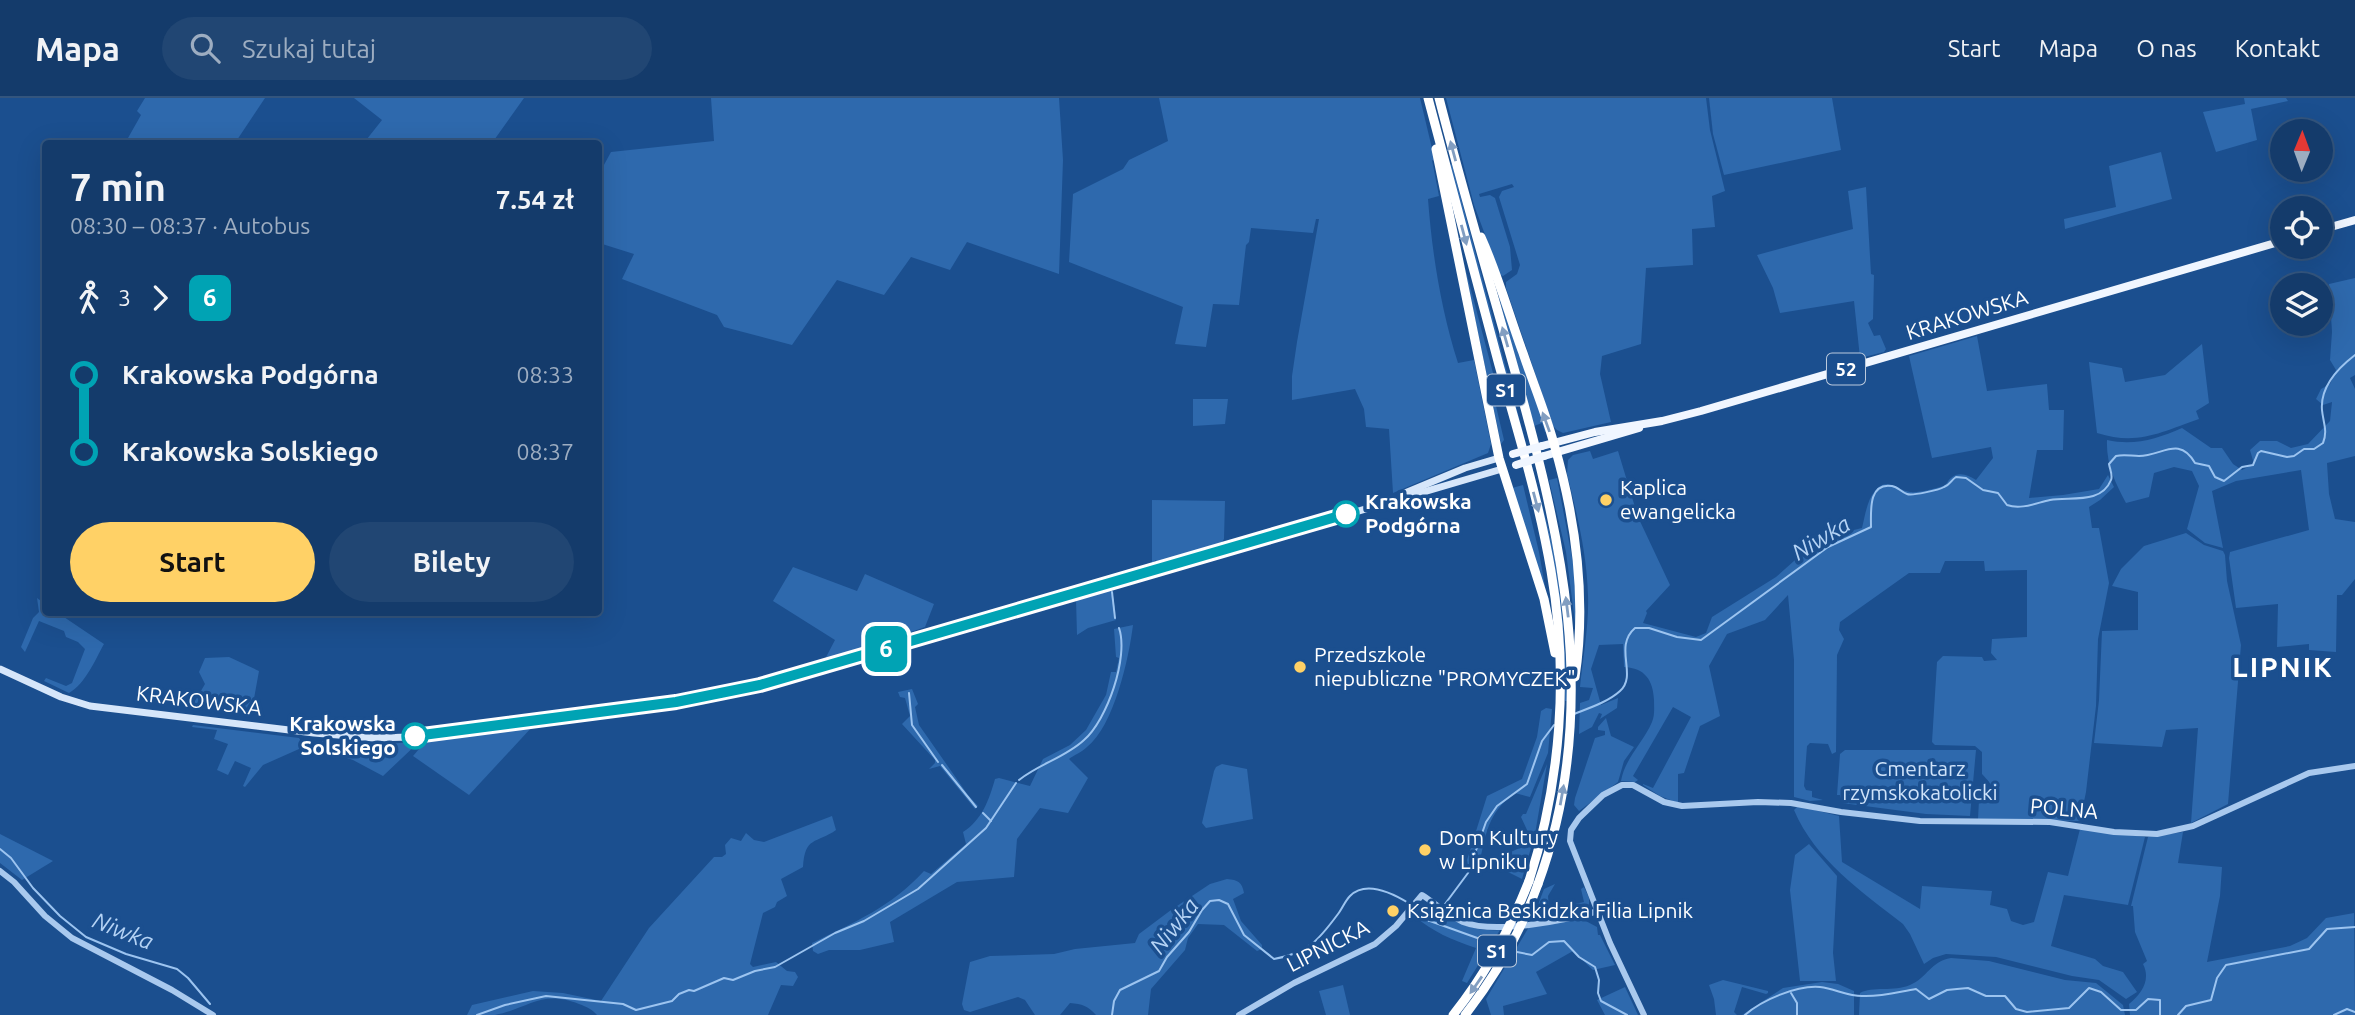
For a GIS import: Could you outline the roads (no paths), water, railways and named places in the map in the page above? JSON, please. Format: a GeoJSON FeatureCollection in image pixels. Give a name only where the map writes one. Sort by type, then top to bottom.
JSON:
{"type":"FeatureCollection","features":[{"type":"Feature","properties":{"kind":"highway"},"geometry":{"type":"LineString","coordinates":[[1428,98],[1441,178],[1499,458],[1544,599],[1560,686]]}},
{"type":"Feature","properties":{"kind":"highway","name":"S1"},"geometry":{"type":"LineString","coordinates":[[1428,98],[1544,538],[1556,608],[1560,686],[1567,704],[1541,841],[1529,881],[1494,955],[1453,1015]]}},
{"type":"Feature","properties":{"kind":"highway","name":"S1"},"geometry":{"type":"LineString","coordinates":[[1439,98],[1552,512],[1568,612],[1566,771],[1546,863],[1517,934],[1490,981],[1465,1015]]}},
{"type":"Feature","properties":{"kind":"highway"},"geometry":{"type":"LineString","coordinates":[[1467,204],[1487,251],[1554,443],[1576,547],[1580,580],[1580,639],[1567,704]]}},
{"type":"Feature","properties":{"kind":"main road"},"geometry":{"type":"LineString","coordinates":[[2333,226],[2355,220]]}},
{"type":"Feature","properties":{"kind":"main road","name":"KRAKOWSKA"},"geometry":{"type":"LineString","coordinates":[[0,669],[61,697],[102,708],[373,738],[410,737],[676,702],[771,683],[2270,244]]}},
{"type":"Feature","properties":{"kind":"main road","name":"KRAKOWSKA"},"geometry":{"type":"LineString","coordinates":[[1379,505],[1454,473],[1499,458],[1595,432],[1661,421]]}},
{"type":"Feature","properties":{"kind":"street","name":"POLNA"},"geometry":{"type":"LineString","coordinates":[[1599,911],[1572,849],[1571,830],[1579,818],[1603,795],[1618,786],[1638,787],[1673,806],[1791,803],[1920,821],[2050,822],[2126,833],[2168,833],[2193,826],[2309,773],[2355,766]]}},
{"type":"Feature","properties":{"kind":"street"},"geometry":{"type":"LineString","coordinates":[[0,871],[14,882],[45,916],[72,938],[153,979],[213,1015]]}},
{"type":"Feature","properties":{"kind":"street","name":"LIPNICKA"},"geometry":{"type":"LineString","coordinates":[[1239,1015],[1286,987],[1367,949],[1390,932],[1419,898],[1452,917],[1483,927],[1516,926],[1599,911]]}},
{"type":"Feature","properties":{"kind":"street"},"geometry":{"type":"LineString","coordinates":[[1599,911],[1610,943],[1644,1015]]}},
{"type":"Feature","properties":{"kind":"waterway","name":"Niwka"},"geometry":{"type":"LineString","coordinates":[[1574,714],[1610,698],[1625,684],[1626,644],[1635,628],[1649,628],[1677,637],[1701,640],[1828,547],[1871,527],[1872,499],[1884,486],[1914,494],[1941,488],[1956,477],[1966,478],[1983,490],[1998,493],[2007,505],[2023,506],[2050,500],[2084,498],[2100,493],[2111,480],[2109,464],[2116,456],[2147,455],[2176,448],[2183,450],[2195,463],[2209,466],[2215,477],[2224,481],[2242,467],[2253,465],[2261,451],[2287,457],[2304,449],[2314,449],[2323,443],[2324,394],[2337,372],[2355,355]]}},
{"type":"Feature","properties":{"kind":"waterway"},"geometry":{"type":"LineString","coordinates":[[1112,592],[1115,618]]}},
{"type":"Feature","properties":{"kind":"waterway"},"geometry":{"type":"LineString","coordinates":[[1019,780],[1077,746],[1093,731],[1114,687],[1121,655],[1119,628]]}},
{"type":"Feature","properties":{"kind":"waterway"},"geometry":{"type":"LineString","coordinates":[[909,693],[912,725],[938,762]]}},
{"type":"Feature","properties":{"kind":"waterway","name":"Niwka"},"geometry":{"type":"LineString","coordinates":[[1445,904],[1468,873],[1486,822],[1497,806],[1527,784],[1542,741],[1554,725]]}},
{"type":"Feature","properties":{"kind":"waterway"},"geometry":{"type":"LineString","coordinates":[[942,765],[976,807]]}},
{"type":"Feature","properties":{"kind":"waterway"},"geometry":{"type":"LineString","coordinates":[[477,1015],[505,1005],[546,996],[623,1004],[636,1010],[672,1001],[679,994],[694,991],[724,978],[733,980],[775,967],[835,933],[864,921],[918,889],[986,828],[1016,783]]}},
{"type":"Feature","properties":{"kind":"waterway"},"geometry":{"type":"LineString","coordinates":[[983,813],[991,821]]}},
{"type":"Feature","properties":{"kind":"waterway","name":"Niwka"},"geometry":{"type":"LineString","coordinates":[[0,849],[11,858],[33,888],[60,916],[86,937],[126,954],[177,969],[210,1004]]}},
{"type":"Feature","properties":{"kind":"waterway","name":"Niwka"},"geometry":{"type":"LineString","coordinates":[[1112,1015],[1114,1001],[1120,990],[1159,971],[1210,901],[1219,900],[1228,904],[1244,935],[1274,959],[1296,953],[1318,939],[1348,898],[1357,891],[1380,890],[1410,904]]}},
{"type":"Feature","properties":{"kind":"waterway","name":"Niwka"},"geometry":{"type":"LineString","coordinates":[[1415,907],[1429,921],[1437,913]]}},
{"type":"Feature","properties":{"kind":"waterway","name":"Niwka"},"geometry":{"type":"LineString","coordinates":[[1430,921],[1494,944]]}},
{"type":"Feature","properties":{"kind":"waterway","name":"Niwka"},"geometry":{"type":"LineString","coordinates":[[2178,1015],[2186,1006],[2211,1000],[2217,978],[2226,965],[2309,949],[2327,929],[2355,927]]}},
{"type":"Feature","properties":{"kind":"waterway","name":"Niwka"},"geometry":{"type":"LineString","coordinates":[[1512,951],[1532,955],[1549,942],[1564,941],[1579,957],[1595,967],[1601,1001],[1627,1015]]}},
{"type":"Feature","properties":{"kind":"waterway","name":"Niwka"},"geometry":{"type":"LineString","coordinates":[[1745,1015],[1780,995],[1811,987],[1862,996],[1916,989],[1929,999],[1947,990],[1968,988],[1986,996],[2005,996],[2016,1009],[2027,1012],[2069,1008],[2089,988],[2101,992],[2121,1010],[2136,1010],[2148,999],[2160,1000],[2160,1015]]}},
{"type":"Feature","properties":{"kind":"waterway"},"geometry":{"type":"LineString","coordinates":[[1791,993],[1797,1003],[1797,1015]]}},
{"type":"Feature","properties":{"kind":"waterway","name":"Niwka"},"geometry":{"type":"LineString","coordinates":[[2334,1015],[2347,1009],[2355,1012]]}},
{"type":"Feature","properties":{"kind":"place","name":"Kaplica ewangelicka"},"geometry":{"type":"Point","coordinates":[1606,500]}},
{"type":"Feature","properties":{"kind":"place","name":"Krakowska Podgórna"},"geometry":{"type":"Point","coordinates":[1346,514]}},
{"type":"Feature","properties":{"kind":"place","name":"Przedszkole niepubliczne \"PROMYCZEK\""},"geometry":{"type":"Point","coordinates":[1300,667]}},
{"type":"Feature","properties":{"kind":"place","name":"Krakowska Solskiego"},"geometry":{"type":"Point","coordinates":[415,736]}},
{"type":"Feature","properties":{"kind":"place","name":"Dom Kultury w Lipniku"},"geometry":{"type":"Point","coordinates":[1425,850]}},
{"type":"Feature","properties":{"kind":"place","name":"Książnica Beskidzka Filia Lipnik"},"geometry":{"type":"Point","coordinates":[1393,911]}},
{"type":"Feature","properties":{"kind":"district","name":"LIPNIK"},"geometry":{"type":"Point","coordinates":[2283,667]}},
{"type":"Feature","properties":{"kind":"park label","name":"Cmentarz rzymskokatolicki"},"geometry":{"type":"Point","coordinates":[1920,781]}}]}
